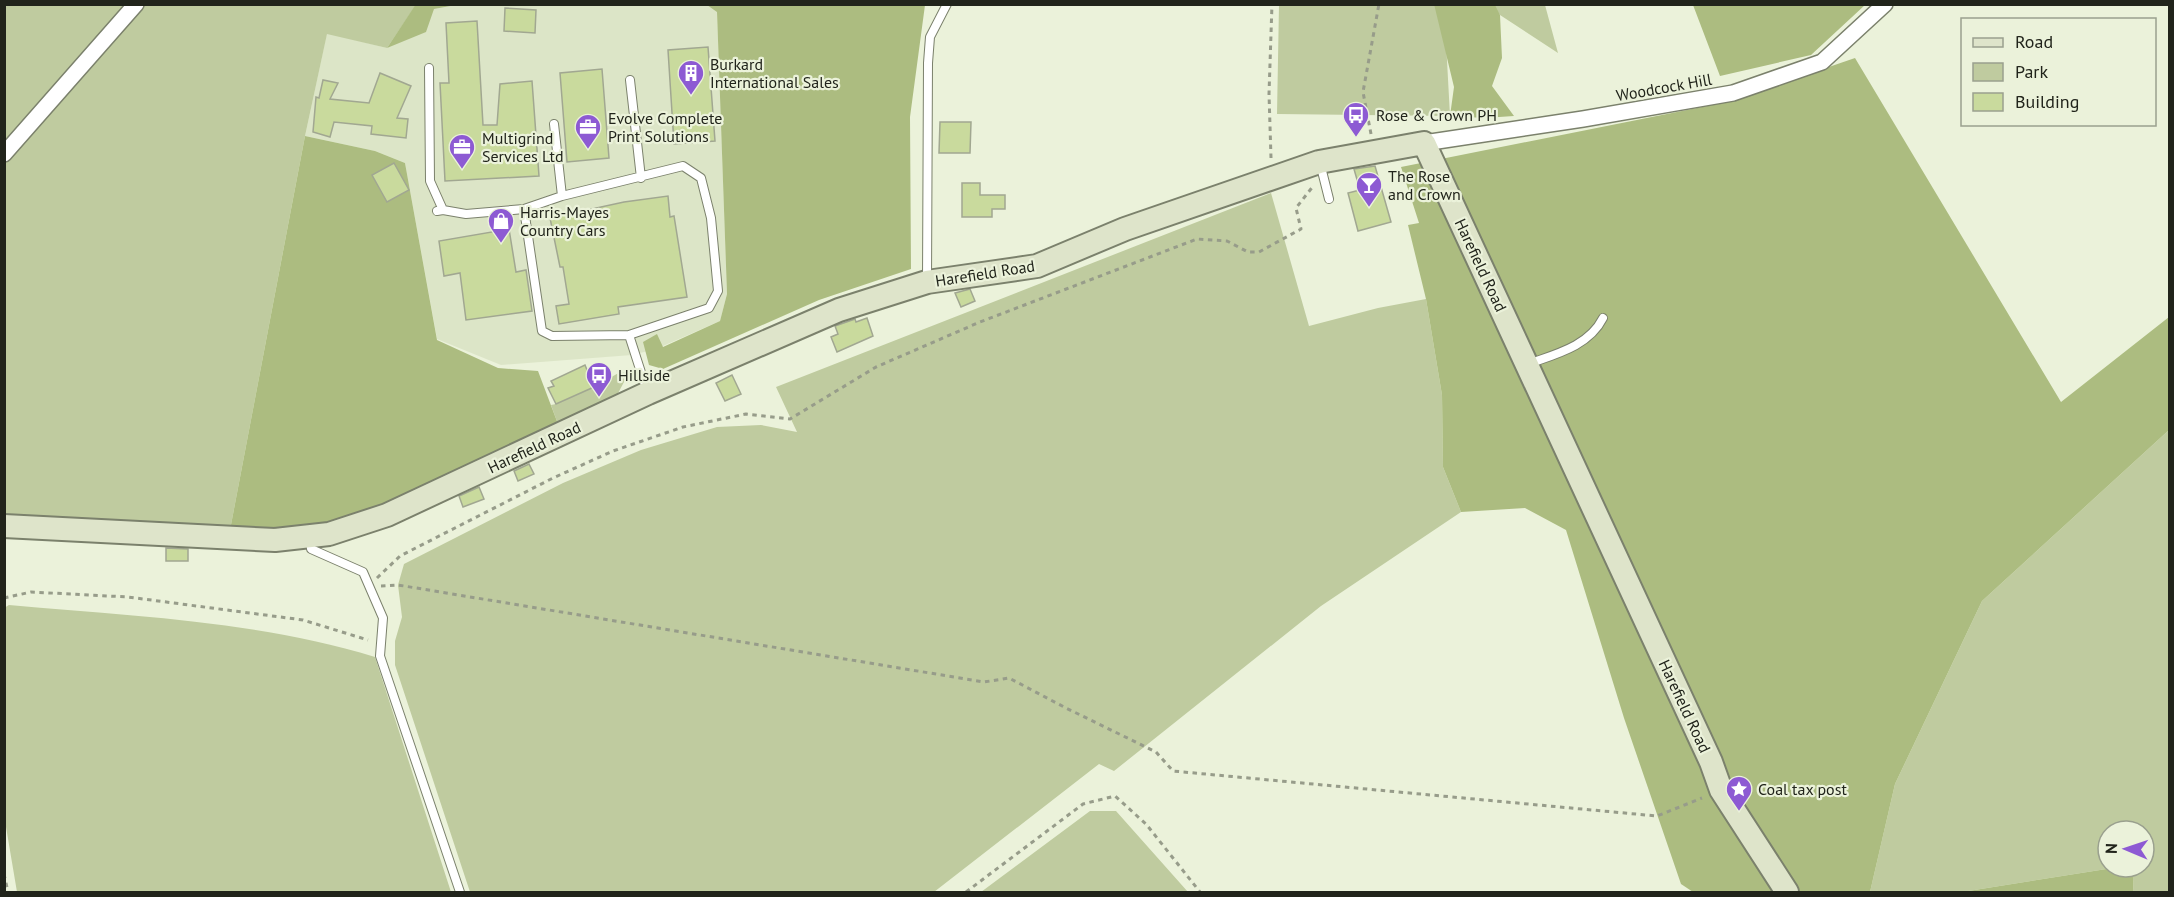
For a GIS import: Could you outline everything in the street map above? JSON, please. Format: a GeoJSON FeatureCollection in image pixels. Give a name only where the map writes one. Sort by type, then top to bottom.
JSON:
{"type":"FeatureCollection","features":[{"type":"Feature","properties":{"kind":"street"},"geometry":{"type":"LineString","coordinates":[[4,154],[136,4]]}},
{"type":"Feature","properties":{"kind":"street","name":"Woodcock Hill"},"geometry":{"type":"LineString","coordinates":[[1424,143],[1732,93],[1822,62],[1885,4]]}},
{"type":"Feature","properties":{"kind":"street","name":"Harefield Road"},"geometry":{"type":"LineString","coordinates":[[4,526],[275,540],[329,534],[387,515],[648,393],[839,310],[927,282],[1037,266],[1125,229],[1284,176],[1319,162],[1424,143],[1711,762],[1721,790],[1787,892]]}},
{"type":"Feature","properties":{"kind":"lane"},"geometry":{"type":"LineString","coordinates":[[927,282],[928,55],[930,37],[947,4]]}},
{"type":"Feature","properties":{"kind":"lane"},"geometry":{"type":"LineString","coordinates":[[429,68],[430,181],[440,211],[466,214],[524,209],[562,196],[683,166],[701,178],[711,218],[718,291],[709,308],[630,335],[552,336],[542,332],[524,209]]}},
{"type":"Feature","properties":{"kind":"lane"},"geometry":{"type":"LineString","coordinates":[[630,81],[640,178]]}},
{"type":"Feature","properties":{"kind":"lane"},"geometry":{"type":"LineString","coordinates":[[554,124],[562,196]]}},
{"type":"Feature","properties":{"kind":"lane"},"geometry":{"type":"LineString","coordinates":[[1319,162],[1329,199]]}},
{"type":"Feature","properties":{"kind":"lane"},"geometry":{"type":"LineString","coordinates":[[1527,364],[1556,354],[1589,338],[1597,330],[1603,318]]}},
{"type":"Feature","properties":{"kind":"lane"},"geometry":{"type":"LineString","coordinates":[[630,335],[648,393]]}},
{"type":"Feature","properties":{"kind":"lane"},"geometry":{"type":"LineString","coordinates":[[310,536],[311,549],[363,572],[370,586],[383,618],[380,656],[460,892]]}},
{"type":"Feature","properties":{"kind":"path"},"geometry":{"type":"LineString","coordinates":[[1272,4],[1269,94],[1272,167],[1284,176]]}},
{"type":"Feature","properties":{"kind":"path"},"geometry":{"type":"LineString","coordinates":[[1374,151],[1363,92],[1378,4]]}},
{"type":"Feature","properties":{"kind":"path"},"geometry":{"type":"LineString","coordinates":[[370,586],[400,556],[552,478],[613,452],[682,427],[746,414],[790,419],[876,367],[980,322],[1197,239],[1227,241],[1248,252],[1259,252],[1301,229],[1296,208],[1315,184]]}},
{"type":"Feature","properties":{"kind":"path"},"geometry":{"type":"LineString","coordinates":[[370,586],[398,585],[984,682],[1009,678],[1156,752],[1173,771],[1658,816],[1721,790]]}},
{"type":"Feature","properties":{"kind":"path"},"geometry":{"type":"LineString","coordinates":[[4,598],[31,592],[128,597],[303,620],[381,644]]}},
{"type":"Feature","properties":{"kind":"path"},"geometry":{"type":"LineString","coordinates":[[966,892],[1083,804],[1115,796],[1146,824],[1200,892]]}},
{"type":"Feature","properties":{"kind":"path"},"geometry":{"type":"LineString","coordinates":[[4,874],[8,892]]}},
{"type":"Feature","properties":{"kind":"shaded area"},"geometry":{"type":"Polygon","coordinates":[[[456,5],[707,5],[717,11],[727,294],[720,321],[656,349],[632,355],[501,365],[437,339],[405,163],[375,151],[305,136],[327,33],[387,48],[434,9],[456,5]]]}},
{"type":"Feature","properties":{"kind":"green space"},"geometry":{"type":"Polygon","coordinates":[[[416,4],[456,5],[434,9],[426,32],[387,48],[416,4]]]}},
{"type":"Feature","properties":{"kind":"green space"},"geometry":{"type":"Polygon","coordinates":[[[1434,4],[1495,5],[1500,15],[1502,58],[1492,86],[1514,116],[1484,118],[1450,116],[1454,87],[1434,4]]]}},
{"type":"Feature","properties":{"kind":"green space"},"geometry":{"type":"Polygon","coordinates":[[[1693,4],[1865,5],[1811,55],[1720,76],[1693,4]]]}},
{"type":"Feature","properties":{"kind":"green space"},"geometry":{"type":"Polygon","coordinates":[[[4,5],[416,5],[387,48],[327,34],[305,136],[230,530],[5,515],[4,5]]]}},
{"type":"Feature","properties":{"kind":"green space"},"geometry":{"type":"Polygon","coordinates":[[[707,5],[925,5],[910,117],[911,269],[819,300],[663,369],[649,365],[643,342],[657,334],[663,347],[720,321],[727,294],[717,12],[707,5]]]}},
{"type":"Feature","properties":{"kind":"green space"},"geometry":{"type":"Polygon","coordinates":[[[1279,5],[1444,5],[1450,116],[1277,114],[1279,5]]]}},
{"type":"Feature","properties":{"kind":"green space"},"geometry":{"type":"Polygon","coordinates":[[[1492,5],[1545,5],[1558,53],[1500,15],[1492,5]]]}},
{"type":"Feature","properties":{"kind":"green space"},"geometry":{"type":"Polygon","coordinates":[[[1855,58],[2061,402],[2169,317],[2169,430],[1982,601],[1895,784],[1870,892],[1693,892],[1681,884],[1624,718],[1566,530],[1525,508],[1461,512],[1443,467],[1442,395],[1426,299],[1408,225],[1419,223],[1401,167],[1727,102],[1855,58]]]}},
{"type":"Feature","properties":{"kind":"green space"},"geometry":{"type":"Polygon","coordinates":[[[305,136],[375,151],[405,163],[437,340],[498,368],[538,371],[558,424],[369,512],[324,526],[284,531],[230,530],[305,136]]]}},
{"type":"Feature","properties":{"kind":"green space"},"geometry":{"type":"Polygon","coordinates":[[[1271,193],[1309,326],[1378,308],[1426,299],[1442,395],[1443,467],[1461,512],[1321,606],[1114,771],[1099,764],[934,892],[470,892],[395,665],[395,641],[402,617],[398,585],[404,564],[563,483],[641,450],[717,427],[761,425],[797,432],[776,387],[1271,193]]]}},
{"type":"Feature","properties":{"kind":"green space"},"geometry":{"type":"Polygon","coordinates":[[[622,371],[625,374],[624,382],[616,397],[558,424],[551,405],[594,387],[622,371]]]}},
{"type":"Feature","properties":{"kind":"green space"},"geometry":{"type":"Polygon","coordinates":[[[2169,430],[2169,892],[2133,892],[2134,879],[2156,879],[2156,819],[2096,819],[2096,871],[1962,892],[1870,892],[1895,784],[1982,601],[2169,430]]]}},
{"type":"Feature","properties":{"kind":"green space"},"geometry":{"type":"Polygon","coordinates":[[[9,605],[148,617],[240,628],[285,635],[375,657],[451,892],[17,892],[5,821],[4,608],[9,605]]]}},
{"type":"Feature","properties":{"kind":"green space"},"geometry":{"type":"Polygon","coordinates":[[[1090,811],[1116,811],[1188,892],[981,892],[1090,811]]]}},
{"type":"Feature","properties":{"kind":"green space"},"geometry":{"type":"Polygon","coordinates":[[[2096,871],[2096,879],[2134,879],[2133,892],[1962,892],[2096,871]]]}},
{"type":"Feature","properties":{"kind":"building"},"geometry":{"type":"Polygon","coordinates":[[[505,8],[536,10],[535,33],[504,31],[505,8]]]}},
{"type":"Feature","properties":{"kind":"building"},"geometry":{"type":"Polygon","coordinates":[[[477,21],[483,125],[497,125],[500,84],[532,81],[539,176],[445,181],[440,83],[449,83],[446,23],[477,21]]]}},
{"type":"Feature","properties":{"kind":"building","name":"Burkard International Sales"},"geometry":{"type":"Polygon","coordinates":[[[708,47],[715,141],[674,144],[668,50],[708,47]]]}},
{"type":"Feature","properties":{"kind":"building"},"geometry":{"type":"Polygon","coordinates":[[[602,69],[609,158],[567,162],[560,73],[602,69]]]}},
{"type":"Feature","properties":{"kind":"building"},"geometry":{"type":"Polygon","coordinates":[[[380,73],[411,86],[397,118],[408,119],[406,138],[371,134],[372,126],[334,122],[330,137],[313,132],[316,97],[319,98],[323,80],[338,83],[330,99],[369,103],[380,73]]]}},
{"type":"Feature","properties":{"kind":"building"},"geometry":{"type":"Polygon","coordinates":[[[940,122],[971,122],[970,153],[939,153],[940,122]]]}},
{"type":"Feature","properties":{"kind":"building"},"geometry":{"type":"Polygon","coordinates":[[[394,163],[409,190],[387,202],[372,175],[394,163]]]}},
{"type":"Feature","properties":{"kind":"building","name":"The Rose and Crown"},"geometry":{"type":"Polygon","coordinates":[[[1375,166],[1391,222],[1358,231],[1348,193],[1360,190],[1354,169],[1375,166]]]}},
{"type":"Feature","properties":{"kind":"building"},"geometry":{"type":"Polygon","coordinates":[[[962,183],[980,183],[980,195],[1005,195],[1005,209],[992,209],[992,217],[962,217],[962,183]]]}},
{"type":"Feature","properties":{"kind":"building"},"geometry":{"type":"Polygon","coordinates":[[[668,196],[670,217],[674,216],[687,297],[618,307],[619,314],[559,324],[556,306],[569,304],[563,267],[560,267],[550,218],[624,202],[668,196]]]}},
{"type":"Feature","properties":{"kind":"building"},"geometry":{"type":"Polygon","coordinates":[[[509,229],[516,272],[526,270],[532,311],[466,320],[460,273],[444,276],[439,241],[509,229]]]}},
{"type":"Feature","properties":{"kind":"building"},"geometry":{"type":"Polygon","coordinates":[[[970,289],[975,301],[961,307],[955,293],[970,289]]]}},
{"type":"Feature","properties":{"kind":"building"},"geometry":{"type":"Polygon","coordinates":[[[867,318],[873,336],[837,352],[831,337],[838,334],[835,326],[855,319],[856,322],[867,318]]]}},
{"type":"Feature","properties":{"kind":"building"},"geometry":{"type":"Polygon","coordinates":[[[585,365],[594,387],[556,404],[548,388],[554,386],[551,381],[585,365]]]}},
{"type":"Feature","properties":{"kind":"building"},"geometry":{"type":"Polygon","coordinates":[[[732,375],[741,394],[725,401],[716,383],[732,375]]]}},
{"type":"Feature","properties":{"kind":"building"},"geometry":{"type":"Polygon","coordinates":[[[529,464],[534,474],[518,481],[514,471],[529,464]]]}},
{"type":"Feature","properties":{"kind":"building"},"geometry":{"type":"Polygon","coordinates":[[[479,487],[484,499],[463,507],[459,496],[479,487]]]}},
{"type":"Feature","properties":{"kind":"building"},"geometry":{"type":"Polygon","coordinates":[[[166,548],[188,549],[188,561],[166,561],[166,548]]]}},
{"type":"Feature","properties":{"kind":"place","name":"Burkard International Sales"},"geometry":{"type":"Point","coordinates":[691,96]}},
{"type":"Feature","properties":{"kind":"place","name":"Rose & Crown PH"},"geometry":{"type":"Point","coordinates":[1356,138]}},
{"type":"Feature","properties":{"kind":"place","name":"Evolve Complete Print Solutions"},"geometry":{"type":"Point","coordinates":[588,150]}},
{"type":"Feature","properties":{"kind":"place","name":"Multigrind Services Ltd"},"geometry":{"type":"Point","coordinates":[462,170]}},
{"type":"Feature","properties":{"kind":"place","name":"The Rose and Crown"},"geometry":{"type":"Point","coordinates":[1369,208]}},
{"type":"Feature","properties":{"kind":"place","name":"Harris-Mayes Country Cars"},"geometry":{"type":"Point","coordinates":[501,244]}},
{"type":"Feature","properties":{"kind":"place","name":"Hillside"},"geometry":{"type":"Point","coordinates":[599,398]}},
{"type":"Feature","properties":{"kind":"place","name":"Coal tax post"},"geometry":{"type":"Point","coordinates":[1739,812]}}]}
